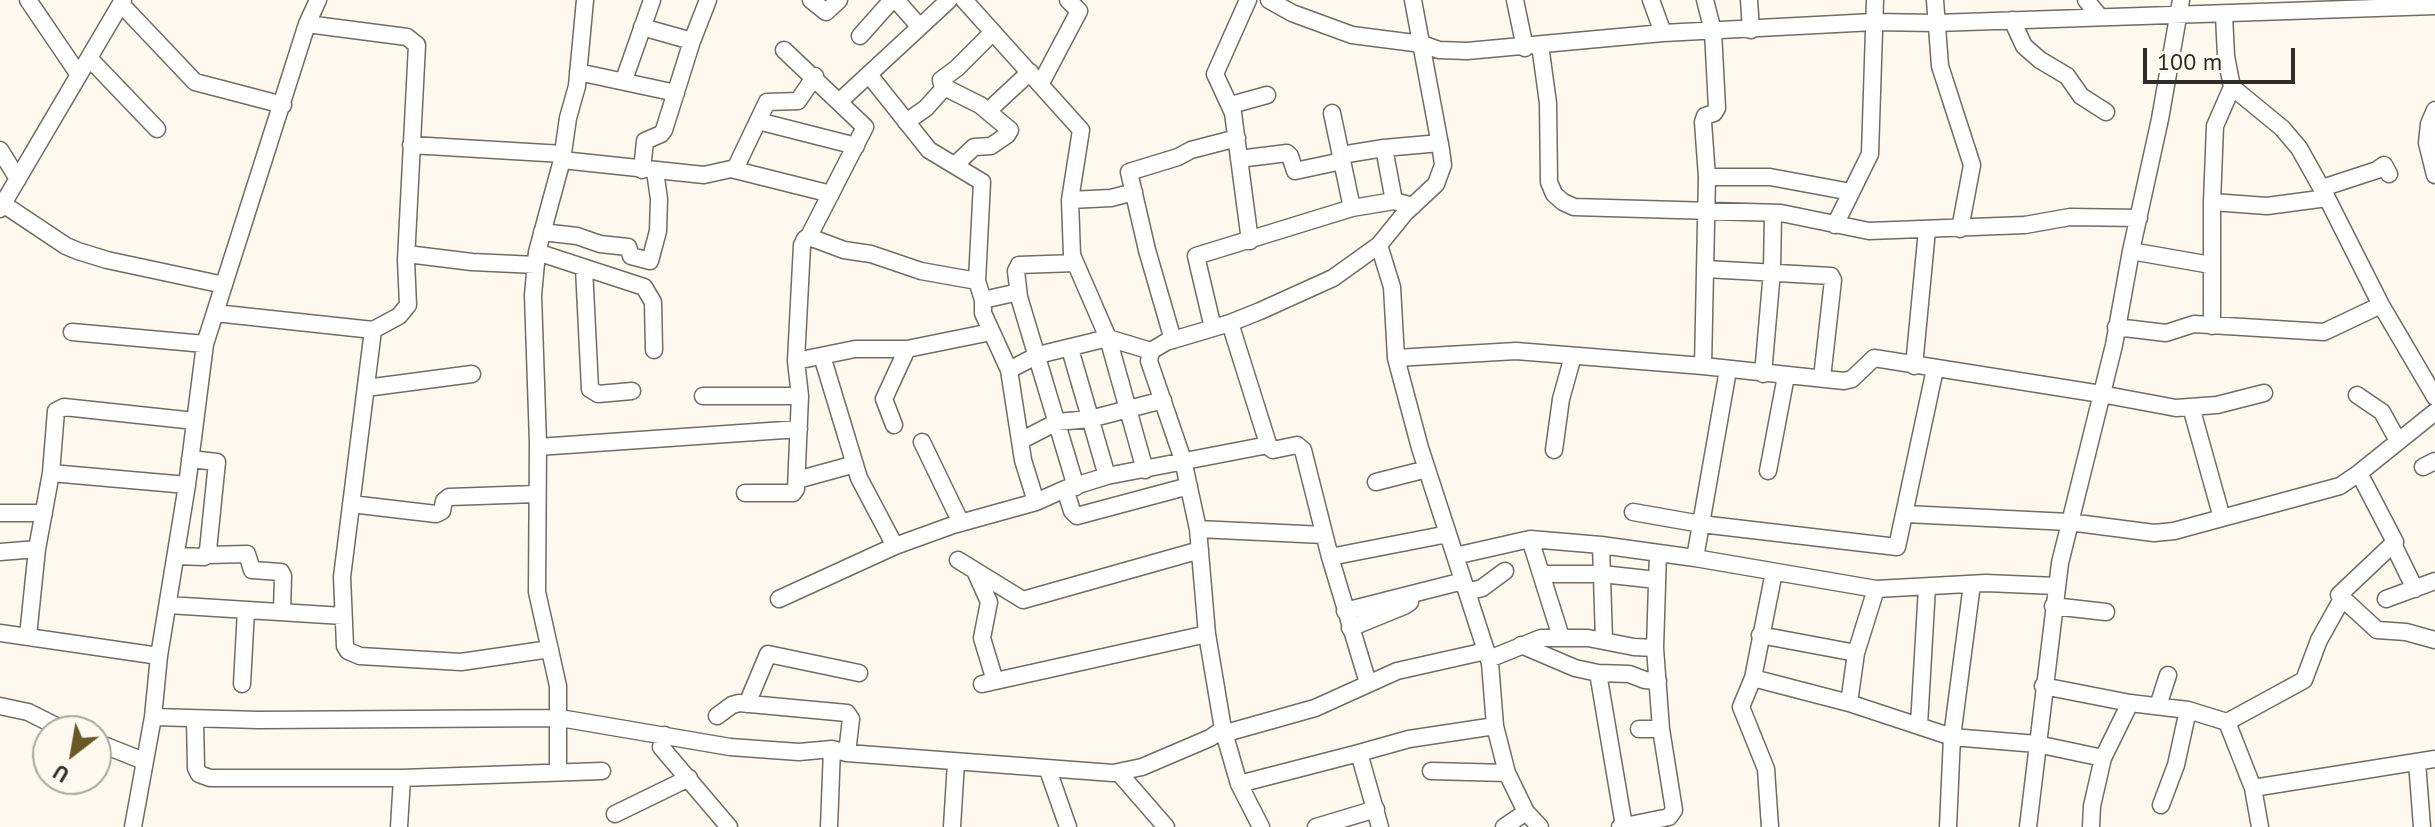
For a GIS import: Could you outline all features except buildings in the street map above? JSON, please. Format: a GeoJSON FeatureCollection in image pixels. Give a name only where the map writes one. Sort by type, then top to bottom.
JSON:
{"type":"FeatureCollection","features":[{"type":"Feature","properties":{"kind":"street"},"geometry":{"type":"LineString","coordinates":[[28,0],[79,75]]}},
{"type":"Feature","properties":{"kind":"street"},"geometry":{"type":"LineString","coordinates":[[133,827],[153,717],[159,656],[187,485],[205,344],[307,24],[318,0]]}},
{"type":"Feature","properties":{"kind":"street"},"geometry":{"type":"LineString","coordinates":[[558,772],[558,686],[537,592],[538,447],[533,295],[536,259],[563,157],[578,72],[585,0]]}},
{"type":"Feature","properties":{"kind":"street"},"geometry":{"type":"LineString","coordinates":[[624,80],[652,0]]}},
{"type":"Feature","properties":{"kind":"street"},"geometry":{"type":"LineString","coordinates":[[542,232],[628,247],[631,256],[650,261],[658,231],[659,199],[649,170],[645,141],[664,130],[708,0]]}},
{"type":"Feature","properties":{"kind":"street"},"geometry":{"type":"LineString","coordinates":[[811,0],[826,12],[839,0]]}},
{"type":"Feature","properties":{"kind":"street"},"geometry":{"type":"LineString","coordinates":[[860,36],[894,0],[919,26]]}},
{"type":"Feature","properties":{"kind":"street"},"geometry":{"type":"LineString","coordinates":[[840,101],[949,0]]}},
{"type":"Feature","properties":{"kind":"street"},"geometry":{"type":"LineString","coordinates":[[964,0],[1081,130],[1070,200],[1071,247],[1108,338],[1145,470]]}},
{"type":"Feature","properties":{"kind":"street"},"geometry":{"type":"LineString","coordinates":[[988,111],[1036,78],[1079,11],[1068,0]]}},
{"type":"Feature","properties":{"kind":"street"},"geometry":{"type":"LineString","coordinates":[[1248,0],[1215,74],[1231,105],[1250,241]]}},
{"type":"Feature","properties":{"kind":"street"},"geometry":{"type":"LineString","coordinates":[[1269,0],[1301,17],[1352,35],[1422,44],[1439,50],[1467,51],[1663,33],[1874,22],[2100,17],[2179,7],[2224,15],[2363,3],[2435,6]]}},
{"type":"Feature","properties":{"kind":"street"},"geometry":{"type":"LineString","coordinates":[[1297,0],[1301,17]]}},
{"type":"Feature","properties":{"kind":"street"},"geometry":{"type":"LineString","coordinates":[[1009,370],[1038,355],[1108,338],[1151,351],[1173,340],[1230,323],[1333,278],[1379,245],[1436,184],[1443,165],[1413,0]]}},
{"type":"Feature","properties":{"kind":"street"},"geometry":{"type":"LineString","coordinates":[[1515,0],[1548,91],[1549,182],[1554,194],[1563,202],[1584,209],[1773,213],[1869,231],[2025,225],[2070,217],[2139,218]]}},
{"type":"Feature","properties":{"kind":"street"},"geometry":{"type":"LineString","coordinates":[[1651,0],[1663,33]]}},
{"type":"Feature","properties":{"kind":"street"},"geometry":{"type":"LineString","coordinates":[[1703,366],[1707,212],[1704,117],[1717,108],[1713,31],[1705,0]]}},
{"type":"Feature","properties":{"kind":"street"},"geometry":{"type":"LineString","coordinates":[[1749,0],[1751,30]]}},
{"type":"Feature","properties":{"kind":"street"},"geometry":{"type":"LineString","coordinates":[[1835,225],[1870,154],[1875,0]]}},
{"type":"Feature","properties":{"kind":"street"},"geometry":{"type":"LineString","coordinates":[[1935,0],[1940,66],[1972,165],[1960,229]]}},
{"type":"Feature","properties":{"kind":"street"},"geometry":{"type":"LineString","coordinates":[[2086,0],[2100,17]]}},
{"type":"Feature","properties":{"kind":"street"},"geometry":{"type":"LineString","coordinates":[[224,285],[78,251],[1,206],[122,2],[195,82],[283,105]]}},
{"type":"Feature","properties":{"kind":"street"},"geometry":{"type":"LineString","coordinates":[[2028,827],[2056,586],[2116,327],[2160,119],[2179,7]]}},
{"type":"Feature","properties":{"kind":"street"},"geometry":{"type":"LineString","coordinates":[[2212,326],[2215,126],[2232,87],[2226,56],[2224,15]]}},
{"type":"Feature","properties":{"kind":"street"},"geometry":{"type":"LineString","coordinates":[[2012,20],[2024,46],[2067,76],[2081,96],[2106,112]]}},
{"type":"Feature","properties":{"kind":"street"},"geometry":{"type":"LineString","coordinates":[[215,313],[373,330],[399,316],[408,305],[411,145],[418,52],[413,39],[307,24]]}},
{"type":"Feature","properties":{"kind":"street"},"geometry":{"type":"LineString","coordinates":[[642,27],[692,41]]}},
{"type":"Feature","properties":{"kind":"street"},"geometry":{"type":"LineString","coordinates":[[955,165],[974,147],[991,146],[1009,133],[1006,125],[988,111],[944,87],[941,80],[993,32]]}},
{"type":"Feature","properties":{"kind":"street"},"geometry":{"type":"LineString","coordinates":[[745,493],[796,491],[800,396],[796,361],[802,245],[865,127],[815,76],[784,50]]}},
{"type":"Feature","properties":{"kind":"street"},"geometry":{"type":"LineString","coordinates":[[89,58],[157,129]]}},
{"type":"Feature","properties":{"kind":"street"},"geometry":{"type":"LineString","coordinates":[[578,72],[676,93]]}},
{"type":"Feature","properties":{"kind":"street"},"geometry":{"type":"LineString","coordinates":[[735,169],[769,101],[797,101],[815,76]]}},
{"type":"Feature","properties":{"kind":"street"},"geometry":{"type":"LineString","coordinates":[[870,76],[929,150],[982,182],[977,281],[983,313],[1009,370],[1020,441],[1036,502]]}},
{"type":"Feature","properties":{"kind":"street"},"geometry":{"type":"LineString","coordinates":[[906,122],[926,108],[944,87]]}},
{"type":"Feature","properties":{"kind":"street"},"geometry":{"type":"LineString","coordinates":[[2232,87],[2292,139],[2325,193],[2381,305],[2435,397]]}},
{"type":"Feature","properties":{"kind":"street"},"geometry":{"type":"LineString","coordinates":[[1231,105],[1267,95]]}},
{"type":"Feature","properties":{"kind":"street"},"geometry":{"type":"LineString","coordinates":[[2435,110],[2429,124],[2427,143],[2435,175]]}},
{"type":"Feature","properties":{"kind":"street"},"geometry":{"type":"LineString","coordinates":[[1332,113],[1352,208]]}},
{"type":"Feature","properties":{"kind":"street"},"geometry":{"type":"LineString","coordinates":[[758,121],[856,146]]}},
{"type":"Feature","properties":{"kind":"street"},"geometry":{"type":"LineString","coordinates":[[1173,340],[1147,250],[1130,172],[1191,150],[1237,138]]}},
{"type":"Feature","properties":{"kind":"street"},"geometry":{"type":"LineString","coordinates":[[1239,159],[1287,153],[1295,171],[1384,148],[1440,143]]}},
{"type":"Feature","properties":{"kind":"street"},"geometry":{"type":"LineString","coordinates":[[411,145],[563,157],[704,175],[728,168],[831,194]]}},
{"type":"Feature","properties":{"kind":"street"},"geometry":{"type":"LineString","coordinates":[[1384,148],[1394,201]]}},
{"type":"Feature","properties":{"kind":"street"},"geometry":{"type":"LineString","coordinates":[[0,150],[18,179]]}},
{"type":"Feature","properties":{"kind":"street"},"geometry":{"type":"LineString","coordinates":[[2212,202],[2267,206],[2325,193],[2384,165],[2389,174]]}},
{"type":"Feature","properties":{"kind":"street"},"geometry":{"type":"LineString","coordinates":[[1707,177],[1770,177],[1851,192]]}},
{"type":"Feature","properties":{"kind":"street"},"geometry":{"type":"LineString","coordinates":[[1070,200],[1111,198],[1134,192]]}},
{"type":"Feature","properties":{"kind":"street"},"geometry":{"type":"LineString","coordinates":[[1213,328],[1196,256],[1352,208],[1394,201],[1413,206]]}},
{"type":"Feature","properties":{"kind":"street"},"geometry":{"type":"LineString","coordinates":[[1763,374],[1772,271],[1773,213]]}},
{"type":"Feature","properties":{"kind":"street"},"geometry":{"type":"LineString","coordinates":[[1914,366],[1927,230]]}},
{"type":"Feature","properties":{"kind":"street"},"geometry":{"type":"LineString","coordinates":[[808,238],[921,271],[977,281]]}},
{"type":"Feature","properties":{"kind":"street"},"geometry":{"type":"LineString","coordinates":[[1379,245],[1392,287],[1396,358],[1427,469],[1487,655],[1495,726],[1507,773],[1526,812],[1540,827]]}},
{"type":"Feature","properties":{"kind":"street"},"geometry":{"type":"LineString","coordinates":[[2131,251],[2211,265]]}},
{"type":"Feature","properties":{"kind":"street"},"geometry":{"type":"LineString","coordinates":[[407,254],[472,262],[536,259],[584,268],[644,287],[653,302],[654,350]]}},
{"type":"Feature","properties":{"kind":"street"},"geometry":{"type":"LineString","coordinates":[[1075,263],[1018,265],[1016,271],[1019,297],[1057,422],[1072,511],[1077,516],[1189,486]]}},
{"type":"Feature","properties":{"kind":"street"},"geometry":{"type":"LineString","coordinates":[[584,268],[590,389],[598,394],[632,391]]}},
{"type":"Feature","properties":{"kind":"street"},"geometry":{"type":"LineString","coordinates":[[1706,269],[1772,271],[1832,278],[1822,378]]}},
{"type":"Feature","properties":{"kind":"street"},"geometry":{"type":"LineString","coordinates":[[983,300],[1014,293],[1019,297]]}},
{"type":"Feature","properties":{"kind":"street"},"geometry":{"type":"LineString","coordinates":[[2116,327],[2166,333],[2194,324],[2324,332],[2381,305]]}},
{"type":"Feature","properties":{"kind":"street"},"geometry":{"type":"LineString","coordinates":[[1230,323],[1268,445],[1273,450],[1297,445],[1302,447],[1345,611],[1368,683]]}},
{"type":"Feature","properties":{"kind":"street"},"geometry":{"type":"LineString","coordinates":[[373,330],[342,577],[345,646],[348,651],[360,656],[461,662],[550,649]]}},
{"type":"Feature","properties":{"kind":"street"},"geometry":{"type":"LineString","coordinates":[[72,332],[205,344]]}},
{"type":"Feature","properties":{"kind":"street"},"geometry":{"type":"LineString","coordinates":[[796,361],[855,349],[907,349],[991,332]]}},
{"type":"Feature","properties":{"kind":"street"},"geometry":{"type":"LineString","coordinates":[[894,425],[884,399],[907,349]]}},
{"type":"Feature","properties":{"kind":"street"},"geometry":{"type":"LineString","coordinates":[[1070,349],[1107,476]]}},
{"type":"Feature","properties":{"kind":"street"},"geometry":{"type":"LineString","coordinates":[[1151,351],[1149,361],[1183,460],[1198,529],[1207,634],[1224,731],[1239,784],[1261,827]]}},
{"type":"Feature","properties":{"kind":"street"},"geometry":{"type":"LineString","coordinates":[[1396,358],[1516,351],[1844,381],[1852,379],[1874,358],[2176,408],[2217,405],[2264,393]]}},
{"type":"Feature","properties":{"kind":"street"},"geometry":{"type":"LineString","coordinates":[[822,356],[863,487],[895,546]]}},
{"type":"Feature","properties":{"kind":"street"},"geometry":{"type":"LineString","coordinates":[[1554,450],[1561,399],[1573,356]]}},
{"type":"Feature","properties":{"kind":"street"},"geometry":{"type":"LineString","coordinates":[[1633,512],[1701,524],[1894,548],[1899,545],[1935,369]]}},
{"type":"Feature","properties":{"kind":"street"},"geometry":{"type":"LineString","coordinates":[[1695,558],[1728,370]]}},
{"type":"Feature","properties":{"kind":"street"},"geometry":{"type":"LineString","coordinates":[[366,388],[472,374]]}},
{"type":"Feature","properties":{"kind":"street"},"geometry":{"type":"LineString","coordinates":[[1768,471],[1786,376]]}},
{"type":"Feature","properties":{"kind":"street"},"geometry":{"type":"LineString","coordinates":[[2357,395],[2382,412],[2398,441]]}},
{"type":"Feature","properties":{"kind":"street"},"geometry":{"type":"LineString","coordinates":[[703,396],[800,396]]}},
{"type":"Feature","properties":{"kind":"street"},"geometry":{"type":"LineString","coordinates":[[1020,441],[1057,422],[1090,419],[1163,400]]}},
{"type":"Feature","properties":{"kind":"street"},"geometry":{"type":"LineString","coordinates":[[28,636],[37,549],[51,473],[54,415],[59,407],[195,421]]}},
{"type":"Feature","properties":{"kind":"street"},"geometry":{"type":"LineString","coordinates":[[2191,407],[2222,518]]}},
{"type":"Feature","properties":{"kind":"street"},"geometry":{"type":"LineString","coordinates":[[1906,514],[2069,522],[2154,533],[2325,492],[2359,473],[2435,412]]}},
{"type":"Feature","properties":{"kind":"street"},"geometry":{"type":"LineString","coordinates":[[538,447],[799,429]]}},
{"type":"Feature","properties":{"kind":"street"},"geometry":{"type":"LineString","coordinates":[[922,442],[961,523]]}},
{"type":"Feature","properties":{"kind":"street"},"geometry":{"type":"LineString","coordinates":[[779,599],[895,546],[1036,502],[1107,476],[1268,445]]}},
{"type":"Feature","properties":{"kind":"street"},"geometry":{"type":"LineString","coordinates":[[190,459],[217,462],[207,555]]}},
{"type":"Feature","properties":{"kind":"street"},"geometry":{"type":"LineString","coordinates":[[797,480],[855,464]]}},
{"type":"Feature","properties":{"kind":"street"},"geometry":{"type":"LineString","coordinates":[[1376,482],[1427,469]]}},
{"type":"Feature","properties":{"kind":"street"},"geometry":{"type":"LineString","coordinates":[[51,473],[187,485]]}},
{"type":"Feature","properties":{"kind":"street"},"geometry":{"type":"LineString","coordinates":[[2359,473],[2395,541],[2394,546],[2415,589]]}},
{"type":"Feature","properties":{"kind":"street"},"geometry":{"type":"LineString","coordinates":[[351,504],[436,514],[442,511],[444,501],[449,497],[536,494]]}},
{"type":"Feature","properties":{"kind":"street"},"geometry":{"type":"LineString","coordinates":[[0,513],[44,513]]}},
{"type":"Feature","properties":{"kind":"street"},"geometry":{"type":"LineString","coordinates":[[1198,529],[1324,535]]}},
{"type":"Feature","properties":{"kind":"street"},"geometry":{"type":"LineString","coordinates":[[1330,557],[1448,534]]}},
{"type":"Feature","properties":{"kind":"street"},"geometry":{"type":"LineString","coordinates":[[1455,556],[1530,539],[1695,558],[1876,589],[1972,584],[2056,586]]}},
{"type":"Feature","properties":{"kind":"street"},"geometry":{"type":"LineString","coordinates":[[1530,539],[1561,637]]}},
{"type":"Feature","properties":{"kind":"street"},"geometry":{"type":"LineString","coordinates":[[1601,545],[1604,641]]}},
{"type":"Feature","properties":{"kind":"street"},"geometry":{"type":"LineString","coordinates":[[2394,546],[2339,595],[2377,630],[2406,632],[2435,640]]}},
{"type":"Feature","properties":{"kind":"street"},"geometry":{"type":"LineString","coordinates":[[0,552],[37,549]]}},
{"type":"Feature","properties":{"kind":"street"},"geometry":{"type":"LineString","coordinates":[[958,560],[1023,600],[1200,550]]}},
{"type":"Feature","properties":{"kind":"street"},"geometry":{"type":"LineString","coordinates":[[1598,673],[1622,826],[1669,817],[1674,812],[1661,729],[1655,648],[1658,553]]}},
{"type":"Feature","properties":{"kind":"street"},"geometry":{"type":"LineString","coordinates":[[176,556],[247,554],[252,570],[281,572],[282,612]]}},
{"type":"Feature","properties":{"kind":"street"},"geometry":{"type":"LineString","coordinates":[[1345,611],[1410,595],[1465,587],[1482,588],[1505,571]]}},
{"type":"Feature","properties":{"kind":"street"},"geometry":{"type":"LineString","coordinates":[[976,572],[989,602],[982,638],[988,683],[1207,634]]}},
{"type":"Feature","properties":{"kind":"street"},"geometry":{"type":"LineString","coordinates":[[1770,827],[1766,769],[1741,707],[1753,678],[1774,572]]}},
{"type":"Feature","properties":{"kind":"street"},"geometry":{"type":"LineString","coordinates":[[1542,574],[1602,574],[1657,580]]}},
{"type":"Feature","properties":{"kind":"street"},"geometry":{"type":"LineString","coordinates":[[2386,599],[2435,581]]}},
{"type":"Feature","properties":{"kind":"street"},"geometry":{"type":"LineString","coordinates":[[1948,827],[1952,737],[1972,584]]}},
{"type":"Feature","properties":{"kind":"street"},"geometry":{"type":"LineString","coordinates":[[1919,725],[1927,587]]}},
{"type":"Feature","properties":{"kind":"street"},"geometry":{"type":"LineString","coordinates":[[1849,703],[1856,653],[1876,589]]}},
{"type":"Feature","properties":{"kind":"street"},"geometry":{"type":"LineString","coordinates":[[1350,628],[1404,606],[1410,602],[1410,595]]}},
{"type":"Feature","properties":{"kind":"street"},"geometry":{"type":"LineString","coordinates":[[2043,686],[2130,703],[2188,710],[2227,722],[2304,680],[2319,640],[2342,599]]}},
{"type":"Feature","properties":{"kind":"street"},"geometry":{"type":"LineString","coordinates":[[168,605],[343,616]]}},
{"type":"Feature","properties":{"kind":"street"},"geometry":{"type":"LineString","coordinates":[[2053,606],[2106,612]]}},
{"type":"Feature","properties":{"kind":"street"},"geometry":{"type":"LineString","coordinates":[[242,684],[246,610]]}},
{"type":"Feature","properties":{"kind":"street"},"geometry":{"type":"LineString","coordinates":[[0,633],[159,656]]}},
{"type":"Feature","properties":{"kind":"street"},"geometry":{"type":"LineString","coordinates":[[1760,635],[1856,653]]}},
{"type":"Feature","properties":{"kind":"street"},"geometry":{"type":"LineString","coordinates":[[153,717],[195,720],[560,718],[730,747],[799,752],[839,751],[1048,770],[1119,773],[1154,763],[1224,731],[1315,708],[1403,669],[1487,655],[1541,638],[1561,637],[1655,648]]}},
{"type":"Feature","properties":{"kind":"street"},"geometry":{"type":"LineString","coordinates":[[1521,645],[1575,668],[1598,673],[1629,674],[1658,681]]}},
{"type":"Feature","properties":{"kind":"street"},"geometry":{"type":"LineString","coordinates":[[747,704],[768,654],[859,673]]}},
{"type":"Feature","properties":{"kind":"street"},"geometry":{"type":"LineString","coordinates":[[2158,706],[2168,675]]}},
{"type":"Feature","properties":{"kind":"street"},"geometry":{"type":"LineString","coordinates":[[1753,678],[1849,703],[1952,737],[2037,744],[2103,758]]}},
{"type":"Feature","properties":{"kind":"street"},"geometry":{"type":"LineString","coordinates":[[2091,827],[2092,806],[2103,758],[2130,703]]}},
{"type":"Feature","properties":{"kind":"street"},"geometry":{"type":"LineString","coordinates":[[717,716],[732,705],[747,704],[849,714],[839,751],[829,827]]}},
{"type":"Feature","properties":{"kind":"street"},"geometry":{"type":"LineString","coordinates":[[0,706],[34,715]]}},
{"type":"Feature","properties":{"kind":"street"},"geometry":{"type":"LineString","coordinates":[[2161,805],[2176,765],[2188,710]]}},
{"type":"Feature","properties":{"kind":"street"},"geometry":{"type":"LineString","coordinates":[[195,720],[196,768],[203,777],[402,778],[602,771]]}},
{"type":"Feature","properties":{"kind":"street"},"geometry":{"type":"LineString","coordinates":[[2227,722],[2253,788],[2260,827]]}},
{"type":"Feature","properties":{"kind":"street"},"geometry":{"type":"LineString","coordinates":[[1239,784],[1409,739],[1495,726]]}},
{"type":"Feature","properties":{"kind":"street"},"geometry":{"type":"LineString","coordinates":[[1639,729],[1661,729]]}},
{"type":"Feature","properties":{"kind":"street"},"geometry":{"type":"LineString","coordinates":[[665,735],[661,747],[728,827]]}},
{"type":"Feature","properties":{"kind":"street"},"geometry":{"type":"LineString","coordinates":[[112,748],[144,761]]}},
{"type":"Feature","properties":{"kind":"street"},"geometry":{"type":"LineString","coordinates":[[1359,753],[1380,827]]}},
{"type":"Feature","properties":{"kind":"street"},"geometry":{"type":"LineString","coordinates":[[2253,788],[2435,759]]}},
{"type":"Feature","properties":{"kind":"street"},"geometry":{"type":"LineString","coordinates":[[952,827],[956,762]]}},
{"type":"Feature","properties":{"kind":"street"},"geometry":{"type":"LineString","coordinates":[[2417,762],[2422,827]]}},
{"type":"Feature","properties":{"kind":"street"},"geometry":{"type":"LineString","coordinates":[[1048,770],[1068,827]]}},
{"type":"Feature","properties":{"kind":"street"},"geometry":{"type":"LineString","coordinates":[[1431,771],[1507,773]]}},
{"type":"Feature","properties":{"kind":"street"},"geometry":{"type":"LineString","coordinates":[[1119,773],[1166,827]]}},
{"type":"Feature","properties":{"kind":"street"},"geometry":{"type":"LineString","coordinates":[[399,827],[402,778]]}},
{"type":"Feature","properties":{"kind":"street"},"geometry":{"type":"LineString","coordinates":[[615,814],[689,778]]}},
{"type":"Feature","properties":{"kind":"street"},"geometry":{"type":"LineString","coordinates":[[1316,827],[1376,809]]}},
{"type":"Feature","properties":{"kind":"street"},"geometry":{"type":"LineString","coordinates":[[1504,827],[1526,812]]}}]}
